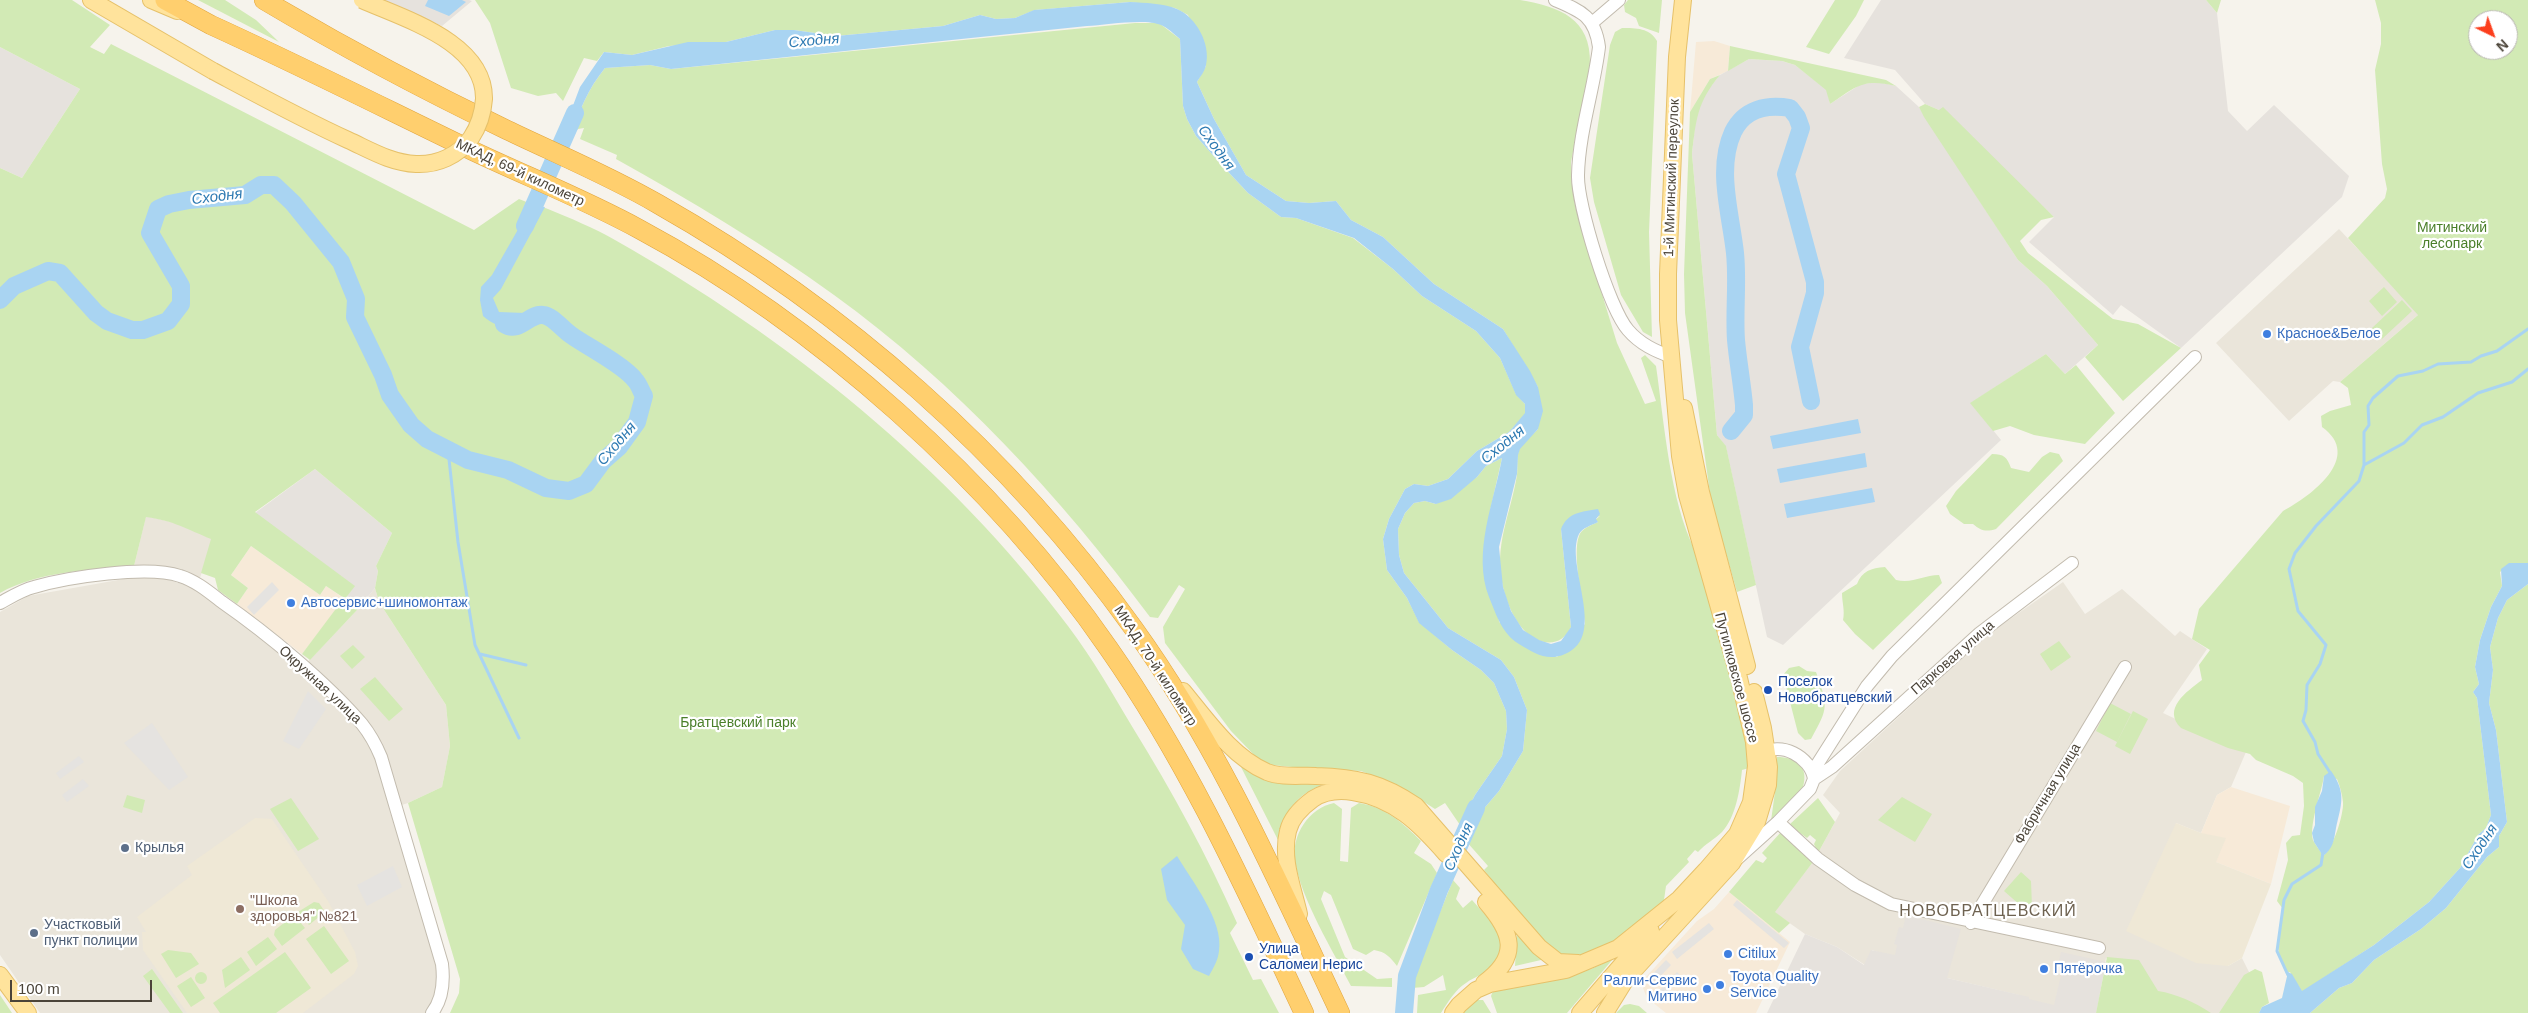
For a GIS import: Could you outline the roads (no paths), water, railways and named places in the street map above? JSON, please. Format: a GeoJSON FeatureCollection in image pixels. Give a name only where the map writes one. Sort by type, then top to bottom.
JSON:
{"type":"FeatureCollection","features":[{"type":"Feature","properties":{"kind":"highway","name":"МКАД, 69-й километр"},"geometry":{"type":"LineString","coordinates":[[165,0],[211,25],[639,229],[704,268],[810,340],[857,377]]}},
{"type":"Feature","properties":{"kind":"highway"},"geometry":{"type":"LineString","coordinates":[[264,0],[328,38]]}},
{"type":"Feature","properties":{"kind":"highway","name":"МКАД, 70-й километр"},"geometry":{"type":"LineString","coordinates":[[328,38],[418,86],[654,201],[722,241],[829,316],[931,400],[994,461],[1082,561],[1146,647],[1210,752],[1244,813],[1340,1013]]}},
{"type":"Feature","properties":{"kind":"highway","name":"МКАД, 70-й километр"},"geometry":{"type":"LineString","coordinates":[[857,377],[935,447],[1007,523],[1064,588],[1109,648],[1148,707],[1202,802],[1304,1013]]}},
{"type":"Feature","properties":{"kind":"main road"},"geometry":{"type":"LineString","coordinates":[[91,0],[213,71],[311,122],[388,158],[408,163],[427,164],[454,154],[475,133],[482,115],[484,95],[476,67],[463,51],[447,40],[362,0]]}},
{"type":"Feature","properties":{"kind":"main road"},"geometry":{"type":"LineString","coordinates":[[152,0],[211,25]]}},
{"type":"Feature","properties":{"kind":"main road"},"geometry":{"type":"LineString","coordinates":[[274,0],[328,38]]}},
{"type":"Feature","properties":{"kind":"main road","name":"1-й Митинский переулок"},"geometry":{"type":"LineString","coordinates":[[1672,357],[1668,320],[1668,274],[1677,52],[1683,0]]}},
{"type":"Feature","properties":{"kind":"main road","name":"Путилковское шоссе"},"geometry":{"type":"LineString","coordinates":[[1605,1013],[1626,979],[1732,863],[1749,838],[1760,813],[1768,786],[1768,750],[1710,530],[1672,357]]}},
{"type":"Feature","properties":{"kind":"main road","name":"Путилковское шоссе"},"geometry":{"type":"LineString","coordinates":[[1453,1013],[1459,1004],[1476,990],[1505,980],[1566,970],[1618,948],[1678,899],[1736,834],[1746,819],[1751,802],[1756,766],[1752,731],[1687,495],[1680,456],[1672,357]]}},
{"type":"Feature","properties":{"kind":"main road"},"geometry":{"type":"LineString","coordinates":[[1146,647],[1222,738],[1255,766],[1270,773],[1289,776],[1342,777],[1368,781],[1395,791],[1416,806],[1439,838],[1470,874],[1550,958],[1570,964],[1583,963]]}},
{"type":"Feature","properties":{"kind":"main road"},"geometry":{"type":"LineString","coordinates":[[1305,940],[1287,866],[1286,848],[1288,831],[1295,816],[1305,804],[1317,796],[1331,792],[1347,791],[1368,794],[1392,804],[1439,838]]}},
{"type":"Feature","properties":{"kind":"main road"},"geometry":{"type":"LineString","coordinates":[[1470,874],[1504,924],[1509,946],[1503,966],[1476,990]]}},
{"type":"Feature","properties":{"kind":"main road"},"geometry":{"type":"LineString","coordinates":[[1580,1013],[1678,899]]}},
{"type":"Feature","properties":{"kind":"main road"},"geometry":{"type":"LineString","coordinates":[[0,975],[28,1013]]}},
{"type":"Feature","properties":{"kind":"main road"},"geometry":{"type":"LineString","coordinates":[[1597,1013],[1626,979]]}},
{"type":"Feature","properties":{"kind":"street"},"geometry":{"type":"LineString","coordinates":[[1555,0],[1574,8],[1592,23],[1599,47],[1578,174],[1583,213],[1616,308],[1627,329],[1644,345],[1672,357]]}},
{"type":"Feature","properties":{"kind":"street"},"geometry":{"type":"LineString","coordinates":[[1592,23],[1619,0]]}},
{"type":"Feature","properties":{"kind":"street"},"geometry":{"type":"LineString","coordinates":[[1814,775],[1867,686],[1892,656],[2195,357]]}},
{"type":"Feature","properties":{"kind":"street","name":"Парковая улица"},"geometry":{"type":"LineString","coordinates":[[1732,863],[1778,822],[1810,789],[1814,775],[1838,762],[1980,633],[2072,563]]}},
{"type":"Feature","properties":{"kind":"street","name":"Окружная улица"},"geometry":{"type":"LineString","coordinates":[[0,603],[34,587],[93,576],[147,571],[181,576],[203,588],[249,621],[332,694],[362,723],[372,737],[381,757],[442,964],[444,978],[440,999],[432,1013]]}},
{"type":"Feature","properties":{"kind":"street","name":"Фабричная улица"},"geometry":{"type":"LineString","coordinates":[[1971,923],[2125,667]]}},
{"type":"Feature","properties":{"kind":"street"},"geometry":{"type":"LineString","coordinates":[[1756,766],[1758,758],[1768,750],[1794,753],[1808,763],[1814,775]]}},
{"type":"Feature","properties":{"kind":"street"},"geometry":{"type":"LineString","coordinates":[[1778,822],[1818,859],[1877,898],[1891,904],[1971,923],[2099,948]]}},
{"type":"Feature","properties":{"kind":"water"},"geometry":{"type":"Polygon","coordinates":[[[428,0],[462,0],[466,2],[449,16],[425,6],[428,0]]]}},
{"type":"Feature","properties":{"kind":"water"},"geometry":{"type":"Polygon","coordinates":[[[1130,2],[1172,7],[1184,13],[1196,25],[1204,40],[1207,57],[1205,69],[1197,82],[1214,119],[1246,175],[1286,201],[1309,203],[1336,201],[1351,220],[1383,237],[1434,284],[1503,329],[1530,371],[1538,387],[1543,411],[1538,429],[1520,449],[1518,455],[1517,474],[1499,547],[1503,587],[1511,611],[1523,630],[1539,640],[1551,644],[1561,641],[1571,627],[1561,529],[1571,516],[1598,509],[1600,514],[1596,519],[1598,522],[1580,532],[1576,547],[1585,616],[1584,632],[1578,645],[1565,654],[1552,657],[1535,653],[1508,635],[1497,617],[1484,580],[1483,563],[1486,528],[1502,458],[1486,466],[1477,477],[1451,499],[1436,504],[1425,501],[1414,503],[1405,513],[1398,529],[1399,555],[1404,573],[1448,628],[1501,660],[1514,677],[1527,710],[1523,751],[1499,791],[1481,812],[1470,833],[1460,825],[1475,795],[1502,756],[1507,729],[1506,711],[1494,683],[1481,670],[1452,650],[1419,623],[1407,598],[1387,570],[1383,539],[1389,519],[1405,489],[1414,484],[1428,486],[1448,479],[1477,451],[1509,432],[1525,413],[1525,404],[1516,395],[1500,358],[1476,331],[1422,296],[1393,269],[1354,238],[1296,218],[1281,217],[1248,193],[1196,136],[1187,119],[1183,106],[1180,39],[1171,31],[1164,26],[1154,23],[1125,22],[671,69],[650,65],[605,68],[585,100],[572,136],[563,132],[580,87],[604,52],[632,55],[688,42],[726,42],[775,30],[794,30],[836,36],[943,26],[980,15],[996,19],[1015,18],[1034,10],[1130,2]]]}},
{"type":"Feature","properties":{"kind":"water"},"geometry":{"type":"Polygon","coordinates":[[[532,205],[545,207],[501,289],[493,298],[499,312],[525,313],[525,327],[502,327],[483,316],[480,300],[481,287],[492,275],[532,205]]]}},
{"type":"Feature","properties":{"kind":"water"},"geometry":{"type":"Polygon","coordinates":[[[1858,419],[1861,433],[1773,449],[1770,436],[1858,419]]]}},
{"type":"Feature","properties":{"kind":"water"},"geometry":{"type":"Polygon","coordinates":[[[1865,453],[1867,467],[1780,483],[1777,469],[1865,453]]]}},
{"type":"Feature","properties":{"kind":"water"},"geometry":{"type":"Polygon","coordinates":[[[1872,488],[1875,502],[1787,518],[1784,504],[1872,488]]]}},
{"type":"Feature","properties":{"kind":"water"},"geometry":{"type":"Polygon","coordinates":[[[2509,563],[2528,563],[2528,584],[2507,600],[2498,618],[2490,647],[2493,670],[2489,703],[2496,730],[2507,822],[2499,836],[2499,847],[2487,857],[2446,908],[2421,929],[2374,960],[2352,983],[2339,988],[2310,1013],[2259,1013],[2262,1007],[2282,998],[2288,972],[2292,974],[2302,991],[2374,945],[2429,902],[2460,868],[2478,835],[2486,828],[2491,815],[2477,698],[2473,692],[2479,684],[2475,667],[2480,640],[2491,607],[2502,586],[2501,569],[2509,563]]]}},
{"type":"Feature","properties":{"kind":"water"},"geometry":{"type":"Polygon","coordinates":[[[2331,771],[2341,793],[2341,806],[2333,844],[2323,856],[2314,842],[2312,833],[2315,825],[2315,807],[2322,791],[2324,776],[2331,771]]]}},
{"type":"Feature","properties":{"kind":"water"},"geometry":{"type":"Polygon","coordinates":[[[1177,856],[1206,902],[1217,927],[1219,939],[1218,955],[1209,976],[1193,969],[1181,949],[1185,925],[1167,900],[1161,869],[1177,856]]]}},
{"type":"Feature","properties":{"kind":"waterway"},"geometry":{"type":"LineString","coordinates":[[1731,431],[1744,415],[1744,405],[1736,340],[1736,264],[1726,192],[1726,161],[1728,146],[1738,124],[1750,113],[1765,108],[1790,108],[1797,117],[1801,128],[1786,174],[1815,282],[1815,293],[1800,347],[1811,401]]}},
{"type":"Feature","properties":{"kind":"waterway","name":"Сходня"},"geometry":{"type":"LineString","coordinates":[[525,226],[575,113]]}},
{"type":"Feature","properties":{"kind":"waterway","name":"Сходня"},"geometry":{"type":"LineString","coordinates":[[0,300],[14,286],[48,271],[60,273],[96,313],[107,321],[132,330],[143,330],[168,321],[181,304],[181,286],[150,233],[158,209],[169,204],[189,200],[245,195],[261,185],[274,185],[293,203],[341,262],[356,299],[355,317],[383,375],[390,395],[411,425],[427,439],[468,460],[508,470],[546,488],[569,491],[586,484],[603,461],[619,447],[637,422],[644,396],[639,386],[630,374],[571,335],[547,316],[538,315],[514,327],[504,324]]}},
{"type":"Feature","properties":{"kind":"waterway"},"geometry":{"type":"LineString","coordinates":[[2364,465],[2364,432],[2369,425],[2368,406],[2373,398],[2398,376],[2423,371],[2438,364],[2471,362],[2481,356],[2497,351],[2528,329]]}},
{"type":"Feature","properties":{"kind":"waterway"},"geometry":{"type":"LineString","coordinates":[[2331,774],[2318,754],[2315,742],[2303,721],[2306,710],[2307,685],[2320,664],[2326,645],[2298,611],[2289,569],[2295,553],[2316,526],[2359,481],[2364,465],[2404,443],[2422,425],[2443,417],[2478,393],[2512,382],[2528,369]]}},
{"type":"Feature","properties":{"kind":"waterway"},"geometry":{"type":"LineString","coordinates":[[448,450],[458,542],[475,645],[519,738]]}},
{"type":"Feature","properties":{"kind":"waterway"},"geometry":{"type":"LineString","coordinates":[[480,654],[526,665]]}},
{"type":"Feature","properties":{"kind":"waterway","name":"Сходня"},"geometry":{"type":"LineString","coordinates":[[1404,1013],[1407,976],[1439,890],[1476,808]]}},
{"type":"Feature","properties":{"kind":"waterway"},"geometry":{"type":"LineString","coordinates":[[2288,975],[2277,951],[2284,900],[2292,884],[2321,865],[2323,852]]}},
{"type":"Feature","properties":{"kind":"place","name":"Красное&Белое"},"geometry":{"type":"Point","coordinates":[2267,334]}},
{"type":"Feature","properties":{"kind":"place","name":"Автосервис+шиномонтаж"},"geometry":{"type":"Point","coordinates":[291,603]}},
{"type":"Feature","properties":{"kind":"place","name":"Поселок Новобратцевский"},"geometry":{"type":"Point","coordinates":[1768,690]}},
{"type":"Feature","properties":{"kind":"place","name":"Крылья"},"geometry":{"type":"Point","coordinates":[125,848]}},
{"type":"Feature","properties":{"kind":"place","name":"\"Школа здоровья\" №821"},"geometry":{"type":"Point","coordinates":[240,909]}},
{"type":"Feature","properties":{"kind":"place","name":"Участковый пункт полиции"},"geometry":{"type":"Point","coordinates":[34,933]}},
{"type":"Feature","properties":{"kind":"place","name":"Citilux"},"geometry":{"type":"Point","coordinates":[1728,954]}},
{"type":"Feature","properties":{"kind":"place","name":"Улица Саломеи Нерис"},"geometry":{"type":"Point","coordinates":[1249,957]}},
{"type":"Feature","properties":{"kind":"place","name":"Пятёрочка"},"geometry":{"type":"Point","coordinates":[2044,969]}},
{"type":"Feature","properties":{"kind":"place","name":"Toyota Quality Service"},"geometry":{"type":"Point","coordinates":[1720,985]}},
{"type":"Feature","properties":{"kind":"place","name":"Ралли-Сервис Митино"},"geometry":{"type":"Point","coordinates":[1707,989]}},
{"type":"Feature","properties":{"kind":"district","name":"НОВОБРАТЦЕВСКИЙ"},"geometry":{"type":"Point","coordinates":[1988,912]}},
{"type":"Feature","properties":{"kind":"park label","name":"Митинский лесопарк"},"geometry":{"type":"Point","coordinates":[2452,236]}},
{"type":"Feature","properties":{"kind":"park label","name":"Братцевский парк"},"geometry":{"type":"Point","coordinates":[738,723]}}]}
